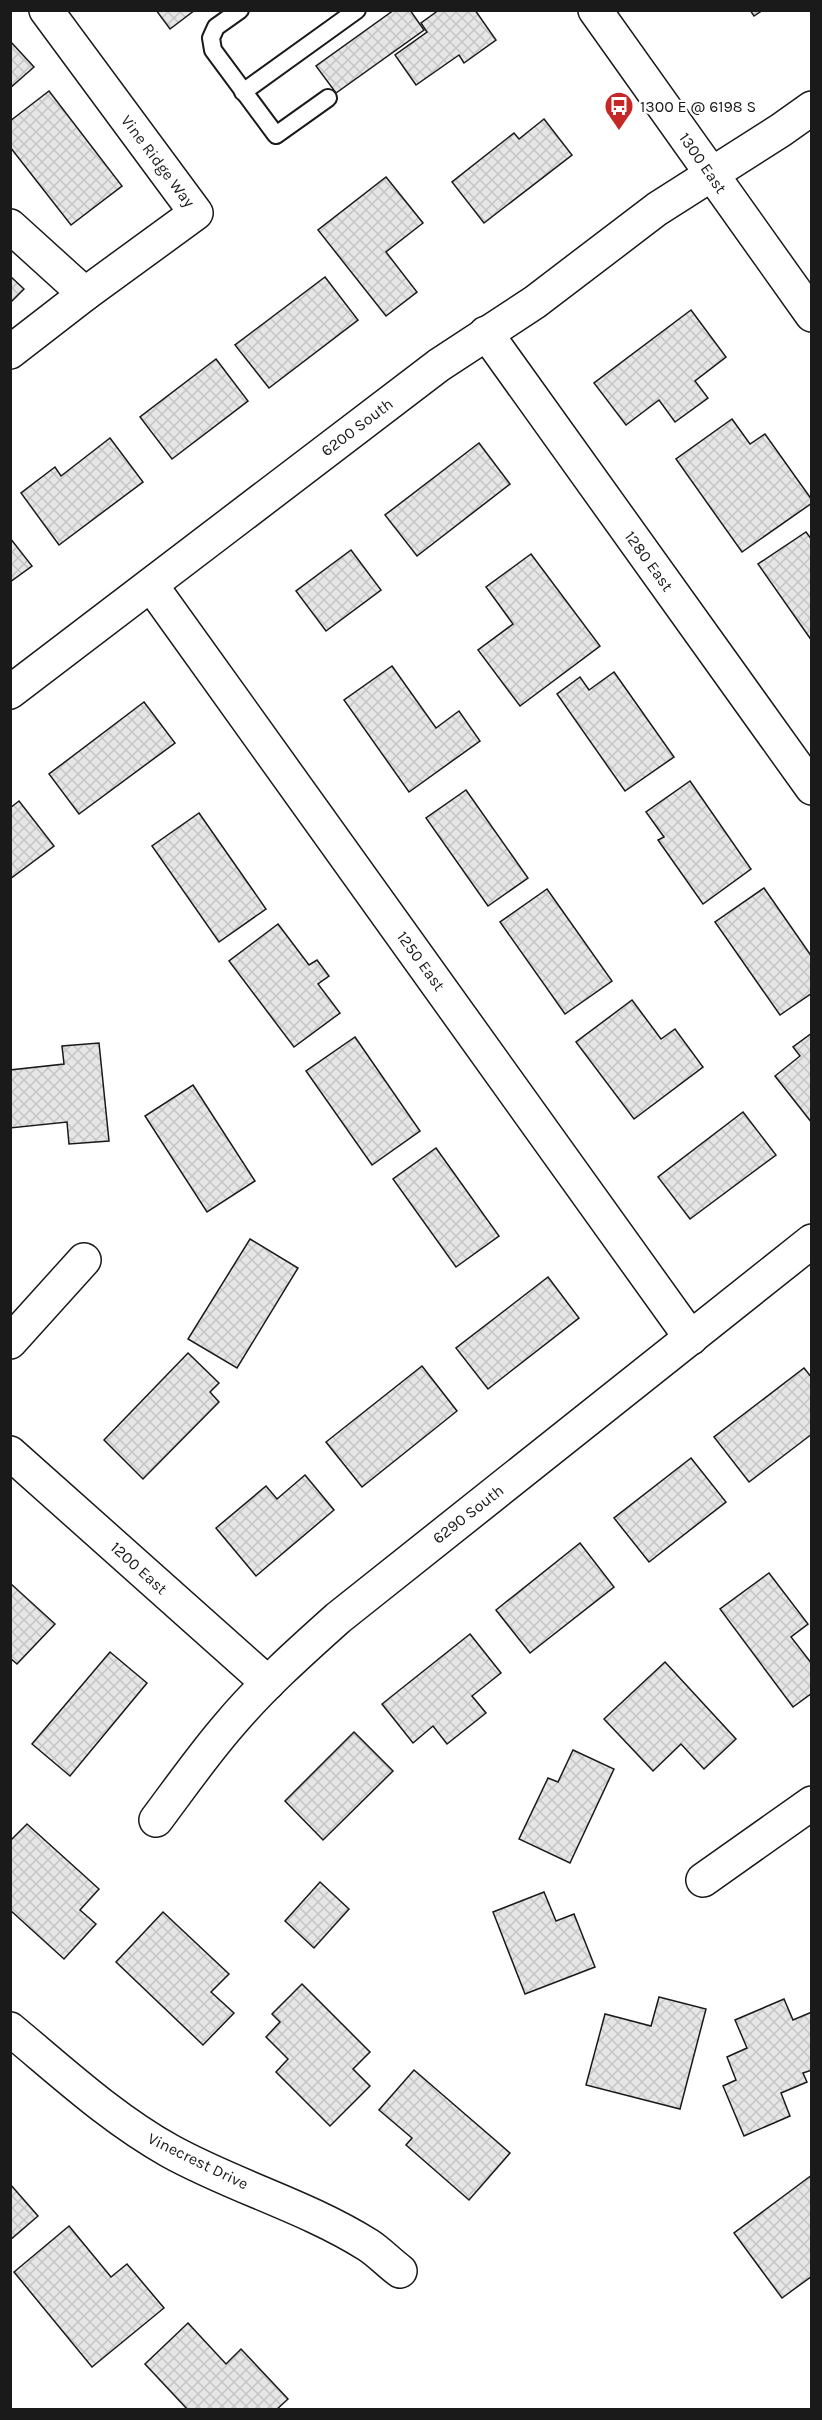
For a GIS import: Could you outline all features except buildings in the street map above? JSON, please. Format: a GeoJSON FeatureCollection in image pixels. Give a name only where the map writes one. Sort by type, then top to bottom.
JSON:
{"type":"FeatureCollection","features":[{"type":"Feature","properties":{"kind":"street","name":"Vine Ridge Way"},"geometry":{"type":"LineString","coordinates":[[10,352],[196,213],[46,10]]}},
{"type":"Feature","properties":{"kind":"street","name":"1300 East"},"geometry":{"type":"LineString","coordinates":[[595,10],[812,315]]}},
{"type":"Feature","properties":{"kind":"street","name":"6200 South"},"geometry":{"type":"LineString","coordinates":[[10,692],[439,365],[535,302],[657,209],[782,130],[812,108]]}},
{"type":"Feature","properties":{"kind":"street"},"geometry":{"type":"LineString","coordinates":[[10,226],[85,294]]}},
{"type":"Feature","properties":{"kind":"street","name":"1280 East"},"geometry":{"type":"LineString","coordinates":[[486,333],[812,788]]}},
{"type":"Feature","properties":{"kind":"street","name":"1250 East"},"geometry":{"type":"LineString","coordinates":[[151,585],[691,1338]]}},
{"type":"Feature","properties":{"kind":"street","name":"6290 South"},"geometry":{"type":"LineString","coordinates":[[156,1820],[230,1724],[268,1683],[338,1618],[812,1241]]}},
{"type":"Feature","properties":{"kind":"street"},"geometry":{"type":"LineString","coordinates":[[10,1342],[84,1260]]}},
{"type":"Feature","properties":{"kind":"street","name":"1200 East"},"geometry":{"type":"LineString","coordinates":[[10,1453],[268,1683]]}},
{"type":"Feature","properties":{"kind":"street"},"geometry":{"type":"LineString","coordinates":[[703,1880],[812,1803]]}},
{"type":"Feature","properties":{"kind":"street","name":"Vinecrest Drive"},"geometry":{"type":"LineString","coordinates":[[10,2029],[108,2110],[139,2132],[173,2152],[305,2212],[369,2246],[400,2271]]}},
{"type":"Feature","properties":{"kind":"lane"},"geometry":{"type":"LineString","coordinates":[[240,10],[216,27],[211,38],[213,50],[276,135],[328,98]]}},
{"type":"Feature","properties":{"kind":"lane"},"geometry":{"type":"LineString","coordinates":[[243,92],[357,10]]}},
{"type":"Feature","properties":{"kind":"place","name":"1300 E @ 6198 S"},"geometry":{"type":"Point","coordinates":[619,132]}}]}
